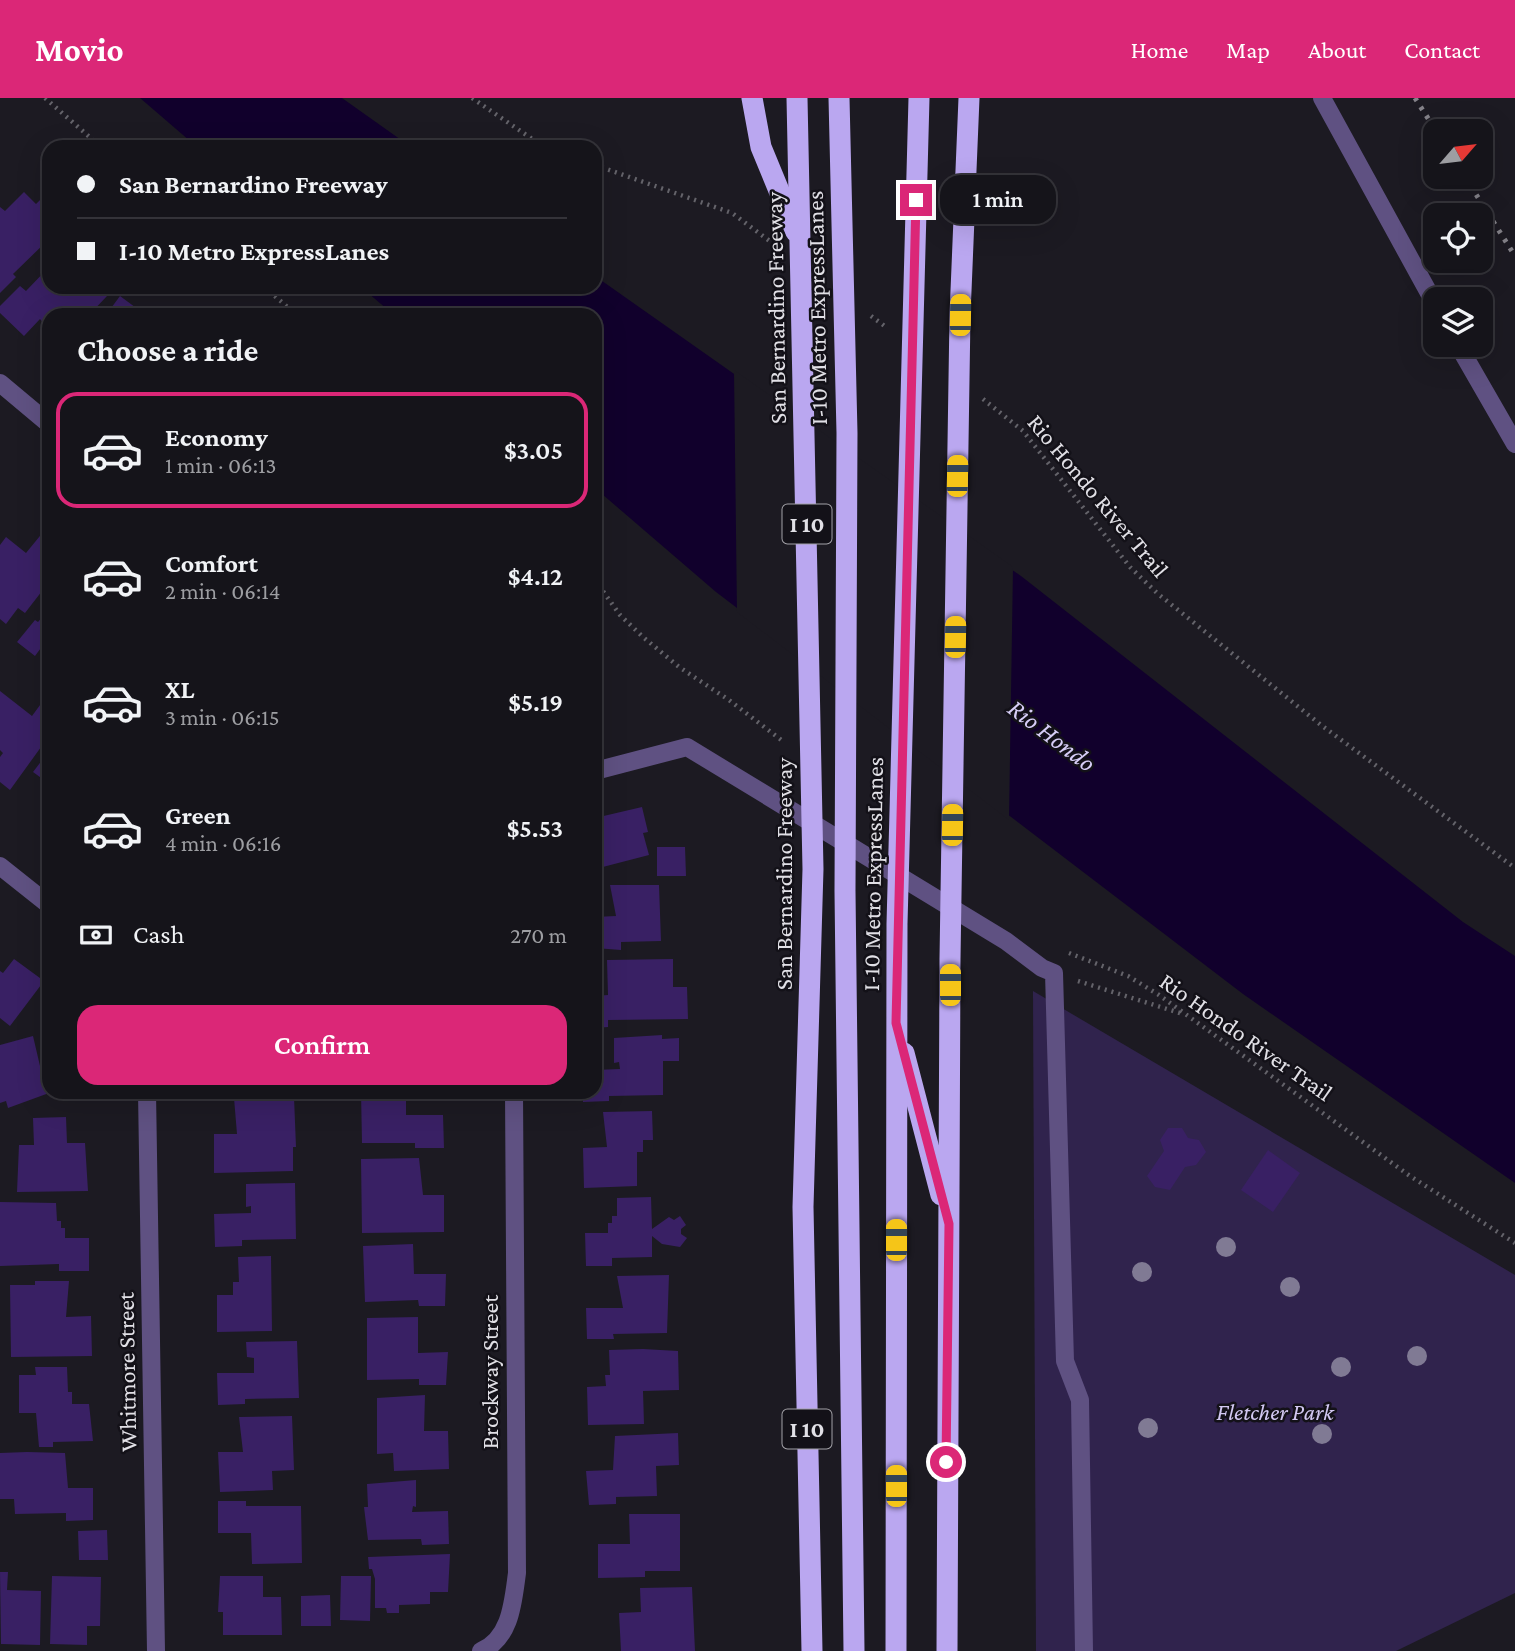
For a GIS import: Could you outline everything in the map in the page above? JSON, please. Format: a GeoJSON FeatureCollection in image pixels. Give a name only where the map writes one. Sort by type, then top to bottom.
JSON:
{"type":"FeatureCollection","features":[{"type":"Feature","properties":{"kind":"highway"},"geometry":{"type":"LineString","coordinates":[[752,98],[761,147],[802,245]]}},
{"type":"Feature","properties":{"kind":"highway","name":"San Bernardino Freeway"},"geometry":{"type":"LineString","coordinates":[[797,98],[813,869],[803,1207],[812,1651]]}},
{"type":"Feature","properties":{"kind":"highway","name":"I-10 Metro ExpressLanes"},"geometry":{"type":"LineString","coordinates":[[839,98],[846,433],[845,891],[854,1651]]}},
{"type":"Feature","properties":{"kind":"highway","name":"I-10 Metro ExpressLanes"},"geometry":{"type":"LineString","coordinates":[[896,1651],[897,924],[919,98]]}},
{"type":"Feature","properties":{"kind":"highway"},"geometry":{"type":"LineString","coordinates":[[947,1651],[950,959],[960,315],[968,98]]}},
{"type":"Feature","properties":{"kind":"highway"},"geometry":{"type":"LineString","coordinates":[[896,1023],[949,1224]]}},
{"type":"Feature","properties":{"kind":"street"},"geometry":{"type":"LineString","coordinates":[[1322,98],[1426,287]]}},
{"type":"Feature","properties":{"kind":"street"},"geometry":{"type":"LineString","coordinates":[[1465,357],[1515,444]]}},
{"type":"Feature","properties":{"kind":"street"},"geometry":{"type":"LineString","coordinates":[[0,383],[42,418]]}},
{"type":"Feature","properties":{"kind":"street"},"geometry":{"type":"LineString","coordinates":[[602,769],[687,747],[1054,973],[1065,1361],[1080,1400],[1084,1651]]}},
{"type":"Feature","properties":{"kind":"street"},"geometry":{"type":"LineString","coordinates":[[0,866],[42,899]]}},
{"type":"Feature","properties":{"kind":"street","name":"Whitmore Street"},"geometry":{"type":"LineString","coordinates":[[147,1099],[156,1651]]}},
{"type":"Feature","properties":{"kind":"street","name":"Brockway Street"},"geometry":{"type":"LineString","coordinates":[[487,1648],[510,1618],[517,1573],[513,1401],[514,1099]]}},
{"type":"Feature","properties":{"kind":"path"},"geometry":{"type":"LineString","coordinates":[[45,98],[93,140]]}},
{"type":"Feature","properties":{"kind":"path"},"geometry":{"type":"LineString","coordinates":[[472,98],[534,140]]}},
{"type":"Feature","properties":{"kind":"path"},"geometry":{"type":"LineString","coordinates":[[602,167],[724,209],[776,245]]}},
{"type":"Feature","properties":{"kind":"path"},"geometry":{"type":"LineString","coordinates":[[272,294],[289,308]]}},
{"type":"Feature","properties":{"kind":"path"},"geometry":{"type":"LineString","coordinates":[[862,309],[895,334]]}},
{"type":"Feature","properties":{"kind":"path","name":"Rio Hondo River Trail"},"geometry":{"type":"LineString","coordinates":[[982,398],[1023,431],[1130,566],[1157,593],[1321,725],[1515,868]]}},
{"type":"Feature","properties":{"kind":"path"},"geometry":{"type":"LineString","coordinates":[[602,590],[620,615],[643,637],[679,667],[729,700],[793,750]]}},
{"type":"Feature","properties":{"kind":"path","name":"Rio Hondo River Trail"},"geometry":{"type":"LineString","coordinates":[[1061,950],[1128,976],[1410,1176],[1515,1243]]}},
{"type":"Feature","properties":{"kind":"path"},"geometry":{"type":"LineString","coordinates":[[1054,973],[1188,1016]]}},
{"type":"Feature","properties":{"kind":"green space","name":"Fletcher Park"},"geometry":{"type":"Polygon","coordinates":[[[1033,991],[1515,1275],[1515,1593],[1396,1651],[1036,1651],[1033,991]]]}},
{"type":"Feature","properties":{"kind":"water"},"geometry":{"type":"Polygon","coordinates":[[[140,98],[342,98],[401,140],[189,140],[140,98]]]}},
{"type":"Feature","properties":{"kind":"water","name":"Rio Hondo"},"geometry":{"type":"Polygon","coordinates":[[[602,281],[1021,576],[1463,922],[1515,956],[1515,1183],[1243,994],[716,592],[602,494],[602,308],[386,308],[369,294],[602,294],[602,281]]]}},
{"type":"Feature","properties":{"kind":"pier"},"geometry":{"type":"Polygon","coordinates":[[[734,370],[1013,567],[1009,820],[737,612],[734,370]]]}},
{"type":"Feature","properties":{"kind":"building"},"geometry":{"type":"Polygon","coordinates":[[[24,192],[36,204],[42,198],[42,246],[13,274],[16,277],[0,293],[0,207],[5,211],[24,192]]]}},
{"type":"Feature","properties":{"kind":"building"},"geometry":{"type":"Polygon","coordinates":[[[42,274],[42,294],[107,296],[96,308],[42,308],[42,321],[40,319],[24,336],[0,313],[0,306],[20,286],[26,291],[42,274]]]}},
{"type":"Feature","properties":{"kind":"building"},"geometry":{"type":"Polygon","coordinates":[[[120,296],[136,308],[111,308],[120,296]]]}},
{"type":"Feature","properties":{"kind":"building"},"geometry":{"type":"Polygon","coordinates":[[[42,533],[42,591],[25,613],[18,608],[6,624],[0,619],[0,545],[6,537],[26,553],[42,533]]]}},
{"type":"Feature","properties":{"kind":"building"},"geometry":{"type":"Polygon","coordinates":[[[42,617],[42,646],[35,656],[17,642],[35,620],[38,622],[42,617]]]}},
{"type":"Feature","properties":{"kind":"building"},"geometry":{"type":"Polygon","coordinates":[[[0,691],[32,716],[42,702],[42,746],[10,790],[0,782],[0,757],[3,753],[0,750],[0,691]]]}},
{"type":"Feature","properties":{"kind":"building"},"geometry":{"type":"Polygon","coordinates":[[[42,760],[42,779],[33,772],[42,760]]]}},
{"type":"Feature","properties":{"kind":"building"},"geometry":{"type":"Polygon","coordinates":[[[642,807],[648,832],[643,833],[649,855],[602,867],[602,816],[642,807]]]}},
{"type":"Feature","properties":{"kind":"building"},"geometry":{"type":"Polygon","coordinates":[[[657,847],[685,847],[686,876],[657,876],[657,847]]]}},
{"type":"Feature","properties":{"kind":"building"},"geometry":{"type":"Polygon","coordinates":[[[610,885],[659,885],[661,941],[621,942],[621,950],[602,949],[602,917],[616,916],[610,885]]]}},
{"type":"Feature","properties":{"kind":"building"},"geometry":{"type":"Polygon","coordinates":[[[14,959],[42,980],[42,984],[10,1026],[0,1018],[0,971],[3,973],[14,959]]]}},
{"type":"Feature","properties":{"kind":"building"},"geometry":{"type":"Polygon","coordinates":[[[673,959],[673,987],[687,987],[688,1019],[608,1020],[608,1027],[602,1027],[602,995],[608,995],[607,960],[673,959]]]}},
{"type":"Feature","properties":{"kind":"building"},"geometry":{"type":"Polygon","coordinates":[[[662,1035],[662,1039],[679,1038],[679,1061],[663,1061],[663,1095],[609,1096],[609,1101],[583,1102],[583,1099],[602,1099],[602,1070],[620,1069],[619,1062],[614,1063],[614,1038],[662,1035]]]}},
{"type":"Feature","properties":{"kind":"building"},"geometry":{"type":"Polygon","coordinates":[[[33,1036],[40,1066],[42,1065],[42,1096],[8,1108],[6,1101],[0,1103],[0,1045],[33,1036]]]}},
{"type":"Feature","properties":{"kind":"building"},"geometry":{"type":"Polygon","coordinates":[[[234,1099],[294,1099],[296,1147],[293,1147],[293,1171],[214,1173],[214,1134],[237,1134],[234,1099]]]}},
{"type":"Feature","properties":{"kind":"building"},"geometry":{"type":"Polygon","coordinates":[[[361,1099],[410,1099],[406,1100],[406,1115],[443,1115],[444,1148],[415,1148],[415,1143],[362,1143],[361,1099]]]}},
{"type":"Feature","properties":{"kind":"building"},"geometry":{"type":"Polygon","coordinates":[[[652,1111],[653,1140],[643,1140],[643,1152],[637,1152],[637,1186],[584,1188],[583,1148],[607,1147],[603,1112],[652,1111]]]}},
{"type":"Feature","properties":{"kind":"building"},"geometry":{"type":"Polygon","coordinates":[[[66,1117],[67,1143],[85,1143],[88,1191],[17,1192],[19,1145],[34,1145],[33,1118],[66,1117]]]}},
{"type":"Feature","properties":{"kind":"building"},"geometry":{"type":"Polygon","coordinates":[[[1168,1128],[1182,1128],[1188,1138],[1199,1140],[1206,1152],[1196,1165],[1185,1167],[1170,1190],[1155,1187],[1147,1176],[1164,1151],[1160,1140],[1168,1128]]]}},
{"type":"Feature","properties":{"kind":"building"},"geometry":{"type":"Polygon","coordinates":[[[1268,1150],[1300,1173],[1273,1212],[1241,1190],[1268,1150]]]}},
{"type":"Feature","properties":{"kind":"building"},"geometry":{"type":"Polygon","coordinates":[[[419,1158],[423,1195],[444,1195],[444,1232],[362,1233],[361,1159],[419,1158]]]}},
{"type":"Feature","properties":{"kind":"building"},"geometry":{"type":"Polygon","coordinates":[[[295,1183],[296,1239],[242,1240],[242,1246],[215,1247],[214,1214],[251,1213],[251,1206],[246,1207],[246,1184],[295,1183]]]}},
{"type":"Feature","properties":{"kind":"building"},"geometry":{"type":"Polygon","coordinates":[[[651,1197],[652,1229],[669,1217],[674,1220],[680,1216],[686,1225],[681,1229],[681,1234],[687,1238],[680,1247],[662,1244],[652,1236],[652,1257],[612,1258],[612,1266],[586,1266],[585,1233],[608,1233],[608,1223],[612,1223],[612,1216],[617,1216],[617,1198],[651,1197]]]}},
{"type":"Feature","properties":{"kind":"building"},"geometry":{"type":"Polygon","coordinates":[[[0,1202],[56,1203],[57,1221],[61,1221],[61,1228],[65,1228],[65,1238],[89,1238],[89,1271],[59,1271],[59,1264],[0,1266],[0,1202]]]}},
{"type":"Feature","properties":{"kind":"building"},"geometry":{"type":"Polygon","coordinates":[[[413,1244],[414,1274],[446,1274],[445,1306],[419,1306],[418,1300],[365,1302],[363,1246],[413,1244]]]}},
{"type":"Feature","properties":{"kind":"building"},"geometry":{"type":"Polygon","coordinates":[[[271,1256],[272,1331],[217,1332],[217,1295],[233,1295],[233,1282],[239,1282],[238,1257],[271,1256]]]}},
{"type":"Feature","properties":{"kind":"building"},"geometry":{"type":"Polygon","coordinates":[[[669,1275],[667,1333],[613,1334],[614,1339],[587,1339],[586,1308],[623,1308],[617,1276],[669,1275]]]}},
{"type":"Feature","properties":{"kind":"building"},"geometry":{"type":"Polygon","coordinates":[[[35,1281],[69,1281],[66,1317],[91,1316],[92,1356],[11,1357],[10,1285],[35,1285],[35,1281]]]}},
{"type":"Feature","properties":{"kind":"building"},"geometry":{"type":"Polygon","coordinates":[[[418,1317],[418,1353],[448,1352],[446,1385],[419,1385],[419,1379],[367,1380],[367,1318],[418,1317]]]}},
{"type":"Feature","properties":{"kind":"building"},"geometry":{"type":"Polygon","coordinates":[[[297,1341],[299,1398],[245,1399],[245,1404],[218,1405],[217,1373],[254,1373],[254,1358],[247,1357],[246,1342],[297,1341]]]}},
{"type":"Feature","properties":{"kind":"building"},"geometry":{"type":"Polygon","coordinates":[[[609,1350],[678,1351],[679,1390],[643,1391],[644,1424],[588,1425],[587,1387],[606,1386],[605,1375],[610,1375],[609,1350]]]}},
{"type":"Feature","properties":{"kind":"building"},"geometry":{"type":"Polygon","coordinates":[[[35,1367],[67,1367],[68,1392],[72,1392],[72,1404],[89,1404],[93,1441],[53,1442],[53,1447],[39,1447],[36,1413],[19,1413],[19,1375],[36,1375],[35,1367]]]}},
{"type":"Feature","properties":{"kind":"building"},"geometry":{"type":"Polygon","coordinates":[[[425,1395],[424,1431],[448,1431],[449,1469],[394,1471],[393,1453],[377,1454],[377,1398],[425,1395]]]}},
{"type":"Feature","properties":{"kind":"building"},"geometry":{"type":"Polygon","coordinates":[[[292,1416],[294,1470],[272,1471],[273,1490],[220,1492],[218,1452],[243,1452],[239,1417],[292,1416]]]}},
{"type":"Feature","properties":{"kind":"building"},"geometry":{"type":"Polygon","coordinates":[[[678,1433],[679,1465],[656,1466],[657,1496],[616,1497],[616,1504],[589,1505],[586,1471],[613,1470],[615,1436],[678,1433]]]}},
{"type":"Feature","properties":{"kind":"building"},"geometry":{"type":"Polygon","coordinates":[[[0,1453],[65,1453],[68,1488],[93,1488],[93,1520],[66,1521],[66,1513],[15,1514],[14,1499],[0,1499],[0,1453]]]}},
{"type":"Feature","properties":{"kind":"building"},"geometry":{"type":"Polygon","coordinates":[[[416,1480],[416,1507],[413,1506],[412,1512],[448,1511],[449,1544],[422,1545],[421,1539],[368,1540],[364,1507],[368,1507],[367,1484],[416,1480]]]}},
{"type":"Feature","properties":{"kind":"building"},"geometry":{"type":"Polygon","coordinates":[[[218,1501],[246,1501],[246,1506],[301,1506],[302,1563],[252,1564],[251,1533],[218,1533],[218,1501]]]}},
{"type":"Feature","properties":{"kind":"building"},"geometry":{"type":"Polygon","coordinates":[[[629,1514],[680,1514],[680,1571],[645,1571],[645,1577],[598,1578],[598,1544],[630,1544],[629,1514]]]}},
{"type":"Feature","properties":{"kind":"building"},"geometry":{"type":"Polygon","coordinates":[[[107,1530],[108,1560],[79,1560],[78,1531],[107,1530]]]}},
{"type":"Feature","properties":{"kind":"building"},"geometry":{"type":"Polygon","coordinates":[[[450,1554],[448,1592],[430,1592],[430,1604],[399,1605],[399,1613],[387,1613],[386,1608],[375,1608],[375,1579],[372,1569],[369,1569],[368,1557],[450,1554]]]}},
{"type":"Feature","properties":{"kind":"building"},"geometry":{"type":"Polygon","coordinates":[[[0,1572],[8,1572],[7,1590],[41,1591],[40,1645],[1,1644],[0,1572]]]}},
{"type":"Feature","properties":{"kind":"building"},"geometry":{"type":"Polygon","coordinates":[[[52,1576],[101,1577],[100,1626],[87,1626],[87,1645],[50,1644],[52,1576]]]}},
{"type":"Feature","properties":{"kind":"building"},"geometry":{"type":"Polygon","coordinates":[[[220,1576],[263,1576],[263,1597],[281,1597],[282,1635],[223,1635],[223,1612],[218,1612],[220,1576]]]}},
{"type":"Feature","properties":{"kind":"building"},"geometry":{"type":"Polygon","coordinates":[[[341,1576],[371,1576],[370,1621],[340,1620],[341,1576]]]}},
{"type":"Feature","properties":{"kind":"building"},"geometry":{"type":"Polygon","coordinates":[[[692,1587],[695,1651],[621,1651],[619,1613],[641,1612],[640,1588],[692,1587]]]}},
{"type":"Feature","properties":{"kind":"building"},"geometry":{"type":"Polygon","coordinates":[[[330,1595],[331,1626],[301,1626],[301,1596],[330,1595]]]}},
{"type":"Feature","properties":{"kind":"railway"},"geometry":{"type":"LineString","coordinates":[[1415,98],[1428,119]]}},
{"type":"Feature","properties":{"kind":"railway"},"geometry":{"type":"LineString","coordinates":[[1473,189],[1515,256]]}},
{"type":"Feature","properties":{"kind":"route"},"geometry":{"type":"LineString","coordinates":[[916,200],[896,1023],[949,1224],[946,1462]]}}]}
